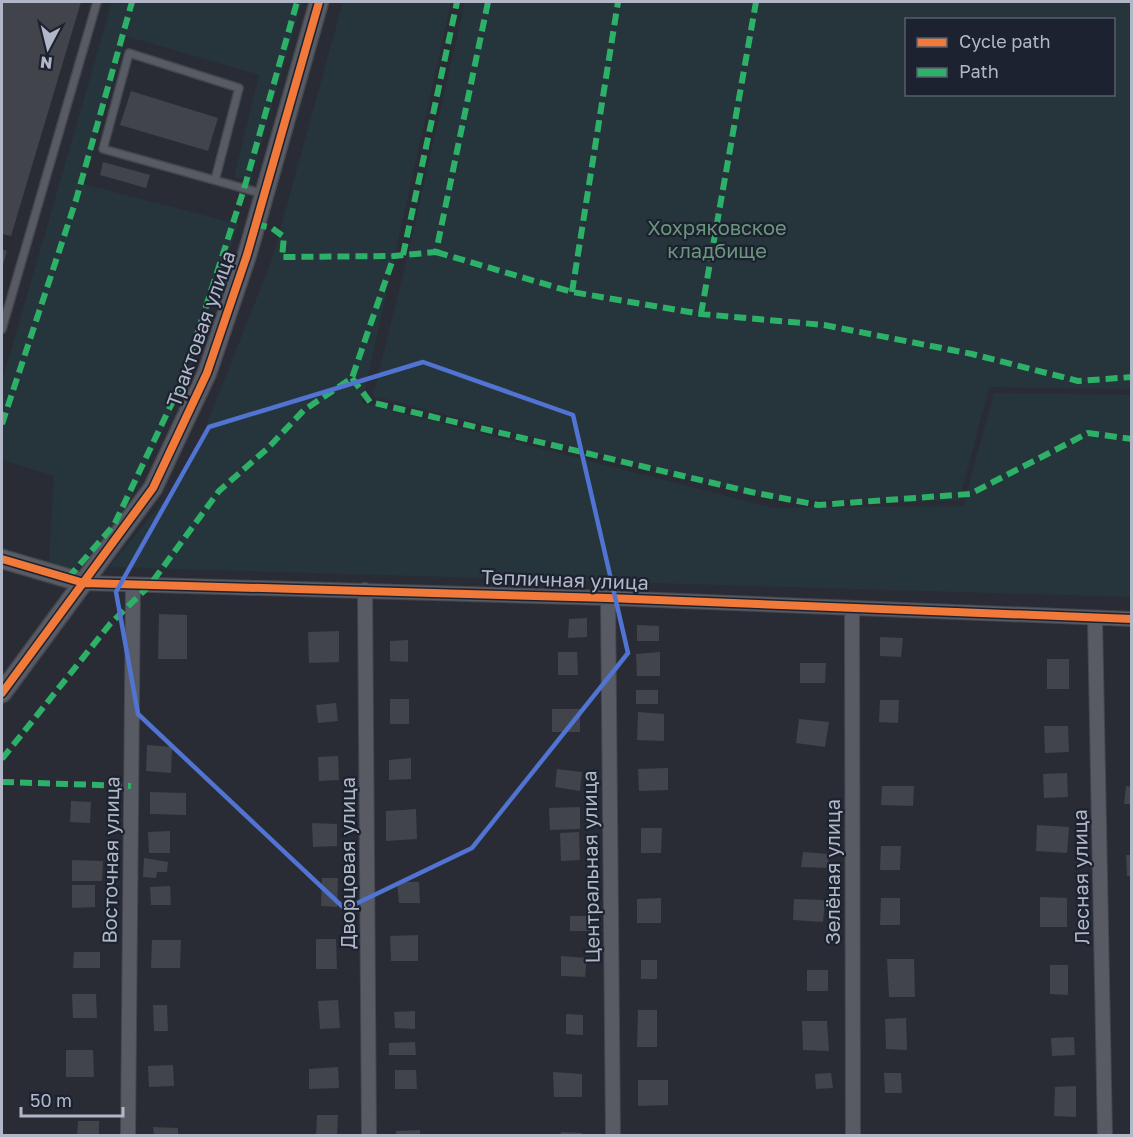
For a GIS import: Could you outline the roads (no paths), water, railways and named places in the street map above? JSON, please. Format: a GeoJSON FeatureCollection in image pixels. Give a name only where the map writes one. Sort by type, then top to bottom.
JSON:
{"type":"FeatureCollection","features":[{"type":"Feature","properties":{"kind":"street","name":"Трактовая улица"},"geometry":{"type":"LineString","coordinates":[[2,693],[153,488],[207,374],[247,255],[319,2]]}},
{"type":"Feature","properties":{"kind":"street","name":"Тепличная улица"},"geometry":{"type":"LineString","coordinates":[[2,559],[84,583],[608,598],[1131,619]]}},
{"type":"Feature","properties":{"kind":"street","name":"Восточная улица"},"geometry":{"type":"LineString","coordinates":[[128,1136],[133,585]]}},
{"type":"Feature","properties":{"kind":"street","name":"Дворцовая улица"},"geometry":{"type":"LineString","coordinates":[[365,590],[369,1136]]}},
{"type":"Feature","properties":{"kind":"street","name":"Центральная улица"},"geometry":{"type":"LineString","coordinates":[[608,598],[613,1136]]}},
{"type":"Feature","properties":{"kind":"street","name":"Зелёная улица"},"geometry":{"type":"LineString","coordinates":[[852,609],[853,1136]]}},
{"type":"Feature","properties":{"kind":"street","name":"Лесная улица"},"geometry":{"type":"LineString","coordinates":[[1095,619],[1105,1136]]}},
{"type":"Feature","properties":{"kind":"lane"},"geometry":{"type":"LineString","coordinates":[[2,329],[97,2]]}},
{"type":"Feature","properties":{"kind":"lane"},"geometry":{"type":"LineString","coordinates":[[214,180],[239,88],[129,53],[103,148],[214,180],[264,194]]}},
{"type":"Feature","properties":{"kind":"park label","name":"Хохряковское кладбище"},"geometry":{"type":"Point","coordinates":[717,240]}}]}
